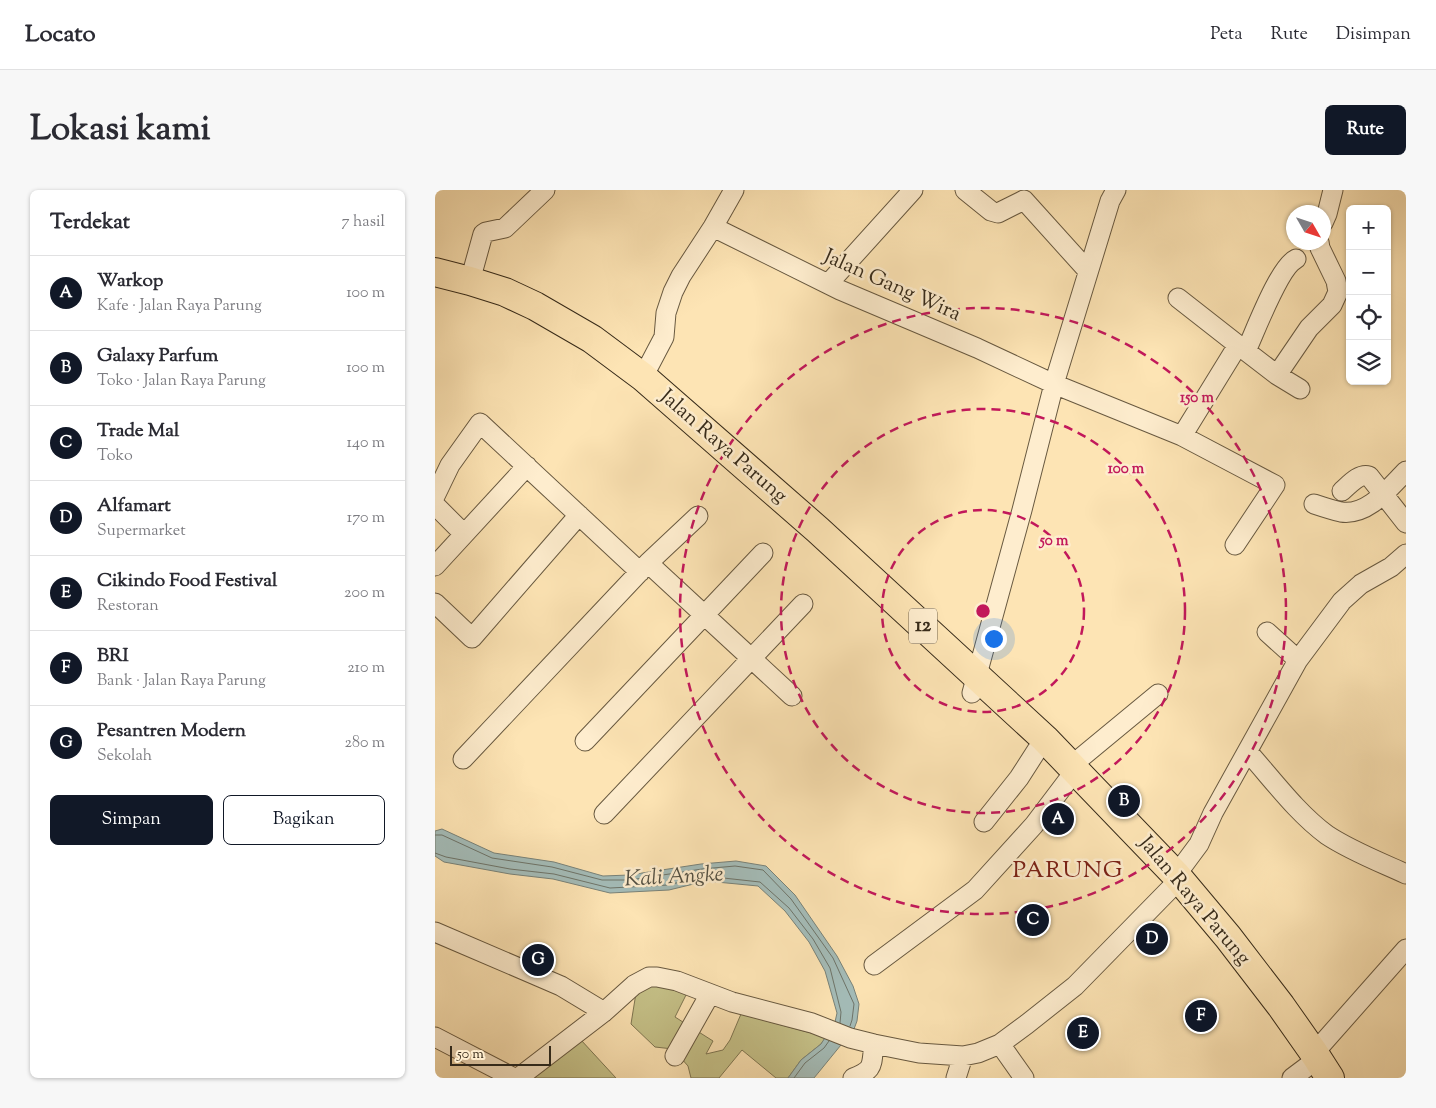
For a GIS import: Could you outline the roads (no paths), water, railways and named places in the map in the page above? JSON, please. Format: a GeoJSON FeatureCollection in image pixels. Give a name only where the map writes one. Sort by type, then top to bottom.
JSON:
{"type":"FeatureCollection","features":[{"type":"Feature","properties":{"kind":"highway","name":"Jalan Raya Parung"},"geometry":{"type":"LineString","coordinates":[[435,272],[470,280],[505,292],[569,325],[657,406],[1070,772],[1173,882],[1228,937],[1312,1071]]}},
{"type":"Feature","properties":{"kind":"highway","name":"Jalan Raya Parung"},"geometry":{"type":"LineString","coordinates":[[435,284],[451,287],[526,317],[579,348],[643,377],[817,530],[1037,750],[1070,772]]}},
{"type":"Feature","properties":{"kind":"street"},"geometry":{"type":"LineString","coordinates":[[470,280],[483,234],[505,228],[545,190]]}},
{"type":"Feature","properties":{"kind":"street"},"geometry":{"type":"LineString","coordinates":[[828,284],[913,190]]}},
{"type":"Feature","properties":{"kind":"street"},"geometry":{"type":"LineString","coordinates":[[965,190],[991,211],[998,213],[1025,195],[1087,271]]}},
{"type":"Feature","properties":{"kind":"street"},"geometry":{"type":"LineString","coordinates":[[974,685],[1054,384],[1087,271],[1110,201],[1117,190]]}},
{"type":"Feature","properties":{"kind":"street"},"geometry":{"type":"LineString","coordinates":[[1328,205],[1333,190]]}},
{"type":"Feature","properties":{"kind":"street"},"geometry":{"type":"LineString","coordinates":[[643,377],[664,337],[666,313],[673,292],[689,262],[713,227],[729,192]]}},
{"type":"Feature","properties":{"kind":"street","name":"Jalan Gang Wira"},"geometry":{"type":"LineString","coordinates":[[713,227],[828,284],[886,310],[977,348],[1054,384],[1182,436],[1275,485],[1235,544]]}},
{"type":"Feature","properties":{"kind":"street"},"geometry":{"type":"LineString","coordinates":[[1277,375],[1309,328],[1332,305],[1338,292],[1336,281],[1320,250]]}},
{"type":"Feature","properties":{"kind":"street"},"geometry":{"type":"LineString","coordinates":[[1182,436],[1242,348],[1276,285],[1291,262],[1296,259]]}},
{"type":"Feature","properties":{"kind":"street"},"geometry":{"type":"LineString","coordinates":[[1178,298],[1277,375],[1300,389]]}},
{"type":"Feature","properties":{"kind":"street"},"geometry":{"type":"LineString","coordinates":[[435,496],[450,465],[480,423],[579,515],[704,615],[792,696]]}},
{"type":"Feature","properties":{"kind":"street"},"geometry":{"type":"LineString","coordinates":[[435,566],[527,466]]}},
{"type":"Feature","properties":{"kind":"street"},"geometry":{"type":"LineString","coordinates":[[1314,504],[1341,512],[1355,512],[1366,507],[1383,494],[1406,472]]}},
{"type":"Feature","properties":{"kind":"street"},"geometry":{"type":"LineString","coordinates":[[1342,491],[1360,476],[1369,476],[1406,523]]}},
{"type":"Feature","properties":{"kind":"street"},"geometry":{"type":"LineString","coordinates":[[435,505],[464,534]]}},
{"type":"Feature","properties":{"kind":"street"},"geometry":{"type":"LineString","coordinates":[[435,603],[472,638],[579,515]]}},
{"type":"Feature","properties":{"kind":"street"},"geometry":{"type":"LineString","coordinates":[[463,759],[644,567],[698,516]]}},
{"type":"Feature","properties":{"kind":"street"},"geometry":{"type":"LineString","coordinates":[[585,741],[763,553]]}},
{"type":"Feature","properties":{"kind":"street"},"geometry":{"type":"LineString","coordinates":[[435,1037],[505,1076],[604,1012],[634,985],[649,977],[665,977],[710,994],[850,1038],[919,1053],[963,1056],[978,1053],[1000,1044],[1075,986],[1173,882],[1203,836],[1213,813],[1298,660],[1347,595],[1406,554]]}},
{"type":"Feature","properties":{"kind":"street"},"geometry":{"type":"LineString","coordinates":[[604,814],[803,604]]}},
{"type":"Feature","properties":{"kind":"street"},"geometry":{"type":"LineString","coordinates":[[1267,632],[1298,660]]}},
{"type":"Feature","properties":{"kind":"street"},"geometry":{"type":"LineString","coordinates":[[874,965],[975,890],[1035,825],[1070,772],[1158,694]]}},
{"type":"Feature","properties":{"kind":"street"},"geometry":{"type":"LineString","coordinates":[[984,822],[1019,778],[1037,750]]}},
{"type":"Feature","properties":{"kind":"street"},"geometry":{"type":"LineString","coordinates":[[1248,752],[1307,817],[1327,835],[1406,874]]}},
{"type":"Feature","properties":{"kind":"street"},"geometry":{"type":"LineString","coordinates":[[435,932],[553,982],[604,1012]]}},
{"type":"Feature","properties":{"kind":"street"},"geometry":{"type":"LineString","coordinates":[[1312,1071],[1406,949]]}},
{"type":"Feature","properties":{"kind":"street"},"geometry":{"type":"LineString","coordinates":[[675,1056],[710,994]]}},
{"type":"Feature","properties":{"kind":"street"},"geometry":{"type":"LineString","coordinates":[[853,1078],[868,1071],[871,1066],[874,1044]]}},
{"type":"Feature","properties":{"kind":"street"},"geometry":{"type":"LineString","coordinates":[[1000,1044],[1024,1078]]}},
{"type":"Feature","properties":{"kind":"street"},"geometry":{"type":"LineString","coordinates":[[956,1078],[963,1056]]}},
{"type":"Feature","properties":{"kind":"water","name":"Kali Angke"},"geometry":{"type":"Polygon","coordinates":[[[442,829],[494,853],[554,862],[603,876],[629,875],[701,864],[736,861],[766,866],[795,895],[837,956],[853,986],[859,1004],[854,1029],[814,1078],[788,1078],[801,1060],[821,1044],[835,1022],[837,1013],[825,971],[809,942],[785,911],[758,886],[706,881],[669,890],[610,893],[553,879],[510,874],[444,862],[435,856],[435,831],[442,829]]]}},
{"type":"Feature","properties":{"kind":"place","name":"Galaxy Parfum"},"geometry":{"type":"Point","coordinates":[1124,801]}},
{"type":"Feature","properties":{"kind":"place","name":"Warkop"},"geometry":{"type":"Point","coordinates":[1058,819]}},
{"type":"Feature","properties":{"kind":"place","name":"Trade Mal"},"geometry":{"type":"Point","coordinates":[1033,920]}},
{"type":"Feature","properties":{"kind":"place","name":"Alfamart"},"geometry":{"type":"Point","coordinates":[1152,939]}},
{"type":"Feature","properties":{"kind":"place","name":"Pesantren Modern"},"geometry":{"type":"Point","coordinates":[538,960]}},
{"type":"Feature","properties":{"kind":"place","name":"BRI"},"geometry":{"type":"Point","coordinates":[1201,1016]}},
{"type":"Feature","properties":{"kind":"place","name":"Cikindo Food Festival"},"geometry":{"type":"Point","coordinates":[1083,1033]}},
{"type":"Feature","properties":{"kind":"district","name":"PARUNG"},"geometry":{"type":"Point","coordinates":[1068,871]}}]}
